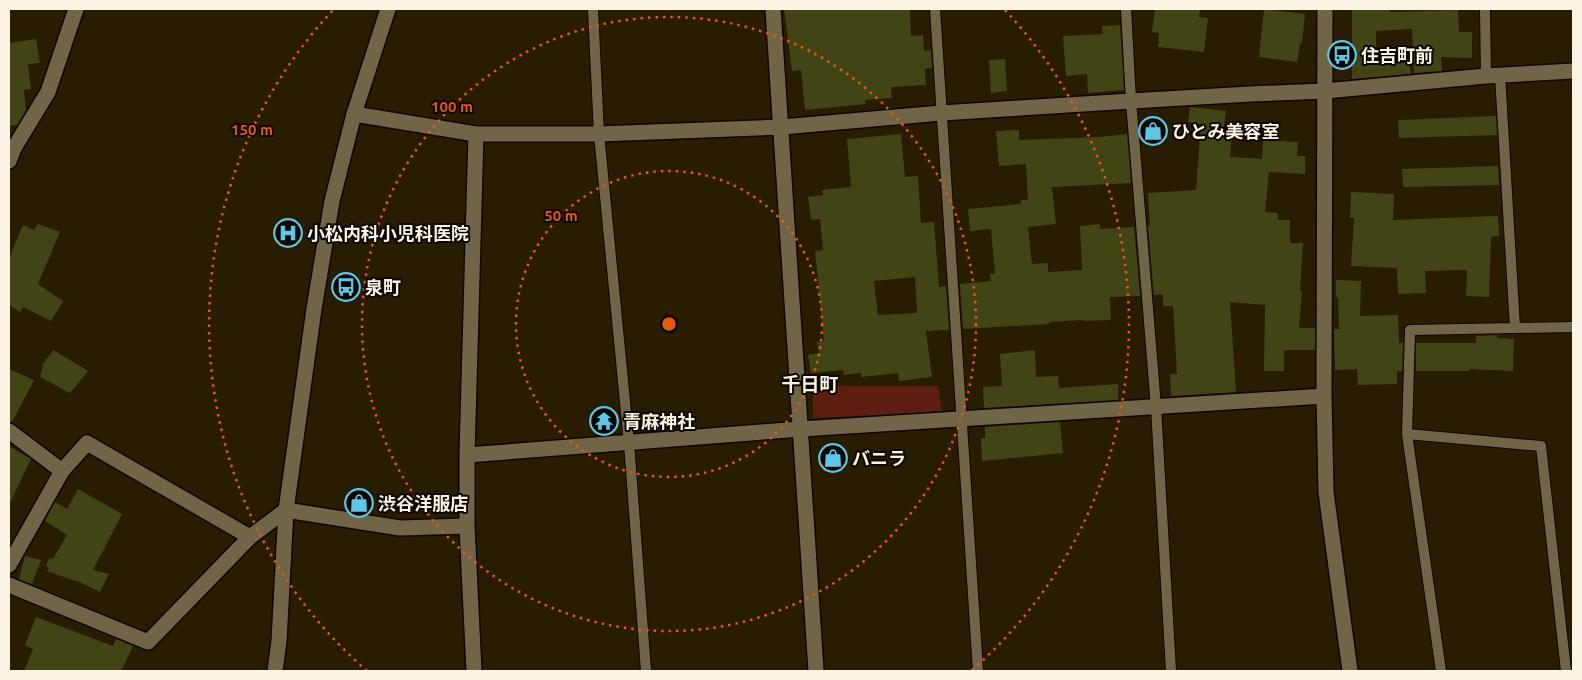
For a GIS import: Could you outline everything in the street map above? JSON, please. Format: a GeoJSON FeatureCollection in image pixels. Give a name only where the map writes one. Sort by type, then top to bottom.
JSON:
{"type":"FeatureCollection","features":[{"type":"Feature","properties":{"kind":"street"},"geometry":{"type":"LineString","coordinates":[[9,161],[14,148],[48,92],[76,9]]}},
{"type":"Feature","properties":{"kind":"street"},"geometry":{"type":"LineString","coordinates":[[275,671],[286,510],[315,299],[332,202],[354,114],[388,9]]}},
{"type":"Feature","properties":{"kind":"street"},"geometry":{"type":"LineString","coordinates":[[773,9],[816,671]]}},
{"type":"Feature","properties":{"kind":"street"},"geometry":{"type":"LineString","coordinates":[[1325,9],[1324,396],[1326,492],[1350,671]]}},
{"type":"Feature","properties":{"kind":"street"},"geometry":{"type":"LineString","coordinates":[[354,114],[476,134],[599,134],[782,127],[941,113],[1130,100],[1326,91],[1493,76],[1573,72]]}},
{"type":"Feature","properties":{"kind":"street"},"geometry":{"type":"LineString","coordinates":[[474,671],[467,526],[467,455],[476,134]]}},
{"type":"Feature","properties":{"kind":"street"},"geometry":{"type":"LineString","coordinates":[[467,455],[801,429],[1324,396]]}},
{"type":"Feature","properties":{"kind":"street"},"geometry":{"type":"LineString","coordinates":[[9,431],[62,471]]}},
{"type":"Feature","properties":{"kind":"street"},"geometry":{"type":"LineString","coordinates":[[9,564],[62,471],[87,443],[250,537]]}},
{"type":"Feature","properties":{"kind":"street"},"geometry":{"type":"LineString","coordinates":[[9,585],[148,642],[250,537],[286,510],[400,528],[467,526]]}},
{"type":"Feature","properties":{"kind":"lane"},"geometry":{"type":"LineString","coordinates":[[593,9],[599,134],[629,442],[646,671]]}},
{"type":"Feature","properties":{"kind":"lane"},"geometry":{"type":"LineString","coordinates":[[934,9],[978,671]]}},
{"type":"Feature","properties":{"kind":"lane"},"geometry":{"type":"LineString","coordinates":[[1126,9],[1130,100],[1156,406],[1171,671]]}},
{"type":"Feature","properties":{"kind":"lane"},"geometry":{"type":"LineString","coordinates":[[1485,9],[1493,76],[1515,328]]}},
{"type":"Feature","properties":{"kind":"lane"},"geometry":{"type":"LineString","coordinates":[[1441,671],[1407,434],[1410,330],[1573,327]]}},
{"type":"Feature","properties":{"kind":"lane"},"geometry":{"type":"LineString","coordinates":[[1407,434],[1541,446],[1566,671]]}},
{"type":"Feature","properties":{"kind":"shaded area","name":"千日町"},"geometry":{"type":"Polygon","coordinates":[[[813,386],[938,386],[942,412],[813,418],[813,386]]]}},
{"type":"Feature","properties":{"kind":"building"},"geometry":{"type":"Polygon","coordinates":[[[784,9],[910,9],[911,36],[923,35],[924,51],[931,50],[932,68],[925,69],[926,85],[891,87],[892,98],[865,100],[865,104],[805,110],[801,70],[792,71],[784,9]]]}},
{"type":"Feature","properties":{"kind":"building"},"geometry":{"type":"Polygon","coordinates":[[[1155,9],[1200,9],[1199,17],[1208,18],[1204,52],[1158,47],[1159,33],[1152,32],[1155,9]]]}},
{"type":"Feature","properties":{"kind":"building"},"geometry":{"type":"Polygon","coordinates":[[[1264,9],[1305,14],[1302,43],[1300,43],[1297,62],[1259,57],[1264,9]]]}},
{"type":"Feature","properties":{"kind":"building"},"geometry":{"type":"Polygon","coordinates":[[[1352,9],[1390,9],[1390,12],[1458,10],[1459,32],[1472,32],[1472,58],[1441,57],[1442,71],[1414,73],[1412,29],[1376,31],[1376,63],[1410,63],[1410,74],[1352,79],[1352,9]]]}},
{"type":"Feature","properties":{"kind":"building"},"geometry":{"type":"Polygon","coordinates":[[[1120,25],[1124,90],[1088,93],[1087,74],[1066,76],[1063,36],[1103,34],[1102,26],[1120,25]]]}},
{"type":"Feature","properties":{"kind":"building"},"geometry":{"type":"Polygon","coordinates":[[[36,39],[40,63],[28,64],[31,89],[24,90],[26,110],[17,125],[9,126],[9,43],[36,39]]]}},
{"type":"Feature","properties":{"kind":"building"},"geometry":{"type":"Polygon","coordinates":[[[1005,59],[1007,91],[991,93],[989,60],[1005,59]]]}},
{"type":"Feature","properties":{"kind":"building"},"geometry":{"type":"Polygon","coordinates":[[[1190,107],[1226,111],[1223,132],[1232,133],[1230,157],[1262,159],[1263,140],[1298,142],[1297,156],[1305,156],[1305,174],[1269,172],[1265,212],[1278,213],[1278,220],[1290,220],[1290,243],[1303,243],[1299,328],[1315,328],[1315,350],[1284,350],[1284,371],[1264,371],[1265,305],[1230,302],[1236,392],[1171,396],[1170,374],[1177,374],[1173,306],[1163,306],[1163,294],[1154,295],[1148,226],[1150,226],[1148,193],[1196,190],[1201,124],[1188,122],[1190,107]]]}},
{"type":"Feature","properties":{"kind":"building"},"geometry":{"type":"Polygon","coordinates":[[[1496,116],[1497,135],[1399,138],[1398,120],[1496,116]]]}},
{"type":"Feature","properties":{"kind":"building"},"geometry":{"type":"Polygon","coordinates":[[[1019,130],[1019,140],[1127,134],[1131,183],[1052,187],[1056,224],[1028,227],[1032,264],[1048,263],[1048,272],[1082,270],[1080,226],[1100,224],[1100,229],[1134,227],[1140,296],[1110,297],[1111,320],[1049,322],[1049,324],[963,329],[960,284],[991,281],[990,274],[995,274],[991,229],[970,231],[968,209],[1021,204],[1021,200],[1028,200],[1026,164],[999,166],[996,131],[1019,130]]]}},
{"type":"Feature","properties":{"kind":"building"},"geometry":{"type":"Polygon","coordinates":[[[901,134],[905,177],[918,176],[921,223],[934,222],[939,287],[946,286],[949,330],[926,331],[932,377],[899,381],[898,373],[861,377],[861,373],[844,375],[843,370],[811,373],[808,355],[819,353],[817,342],[824,341],[815,251],[823,250],[820,219],[811,220],[808,197],[823,195],[822,190],[851,187],[847,139],[901,134]],[[915,277],[874,281],[878,315],[917,313],[915,277]]]}},
{"type":"Feature","properties":{"kind":"building"},"geometry":{"type":"Polygon","coordinates":[[[1498,166],[1499,185],[1403,187],[1402,169],[1498,166]]]}},
{"type":"Feature","properties":{"kind":"building"},"geometry":{"type":"Polygon","coordinates":[[[1351,192],[1394,194],[1393,220],[1498,216],[1499,236],[1491,237],[1489,297],[1466,296],[1467,270],[1425,271],[1426,293],[1398,294],[1397,268],[1351,266],[1354,218],[1350,218],[1351,192]]]}},
{"type":"Feature","properties":{"kind":"building"},"geometry":{"type":"Polygon","coordinates":[[[38,224],[60,232],[38,284],[63,301],[51,321],[23,307],[20,312],[9,305],[9,258],[23,225],[34,230],[38,224]]]}},
{"type":"Feature","properties":{"kind":"building"},"geometry":{"type":"Polygon","coordinates":[[[1336,280],[1361,281],[1360,316],[1398,315],[1399,343],[1403,343],[1402,371],[1397,371],[1397,384],[1358,385],[1357,369],[1335,370],[1334,329],[1339,329],[1336,280]]]}},
{"type":"Feature","properties":{"kind":"building"},"geometry":{"type":"Polygon","coordinates":[[[1497,335],[1497,338],[1514,339],[1513,371],[1470,369],[1470,371],[1416,371],[1416,343],[1476,343],[1476,336],[1497,335]]]}},
{"type":"Feature","properties":{"kind":"building"},"geometry":{"type":"Polygon","coordinates":[[[53,350],[88,371],[70,393],[40,377],[43,364],[53,350]]]}},
{"type":"Feature","properties":{"kind":"building"},"geometry":{"type":"Polygon","coordinates":[[[1035,350],[1036,377],[1058,376],[1059,388],[1118,384],[1118,400],[984,408],[983,387],[1002,386],[1000,354],[1035,350]]]}},
{"type":"Feature","properties":{"kind":"building"},"geometry":{"type":"Polygon","coordinates":[[[9,369],[34,380],[12,422],[9,422],[9,369]]]}},
{"type":"Feature","properties":{"kind":"building"},"geometry":{"type":"Polygon","coordinates":[[[1060,422],[1063,453],[982,461],[981,438],[985,438],[985,427],[1060,422]]]}},
{"type":"Feature","properties":{"kind":"building"},"geometry":{"type":"Polygon","coordinates":[[[9,446],[31,459],[9,505],[9,446]]]}},
{"type":"Feature","properties":{"kind":"building"},"geometry":{"type":"Polygon","coordinates":[[[78,489],[122,514],[93,570],[109,574],[100,592],[75,580],[47,571],[49,568],[46,566],[49,558],[53,559],[67,535],[45,521],[55,502],[67,509],[78,489]]]}},
{"type":"Feature","properties":{"kind":"building"},"geometry":{"type":"Polygon","coordinates":[[[25,556],[41,560],[32,584],[19,579],[25,556]]]}},
{"type":"Feature","properties":{"kind":"building"},"geometry":{"type":"Polygon","coordinates":[[[36,617],[113,646],[116,639],[133,646],[121,671],[24,671],[33,649],[25,645],[36,617]]]}},
{"type":"Feature","properties":{"kind":"place","name":"住吉町前"},"geometry":{"type":"Point","coordinates":[1342,55]}},
{"type":"Feature","properties":{"kind":"place","name":"ひとみ美容室"},"geometry":{"type":"Point","coordinates":[1153,131]}},
{"type":"Feature","properties":{"kind":"place","name":"小松内科小児科医院"},"geometry":{"type":"Point","coordinates":[288,233]}},
{"type":"Feature","properties":{"kind":"place","name":"泉町"},"geometry":{"type":"Point","coordinates":[346,287]}},
{"type":"Feature","properties":{"kind":"place","name":"青麻神社"},"geometry":{"type":"Point","coordinates":[604,421]}},
{"type":"Feature","properties":{"kind":"place","name":"バニラ"},"geometry":{"type":"Point","coordinates":[833,458]}},
{"type":"Feature","properties":{"kind":"place","name":"渋谷洋服店"},"geometry":{"type":"Point","coordinates":[359,503]}},
{"type":"Feature","properties":{"kind":"district","name":"千日町"},"geometry":{"type":"Point","coordinates":[810,384]}}]}
